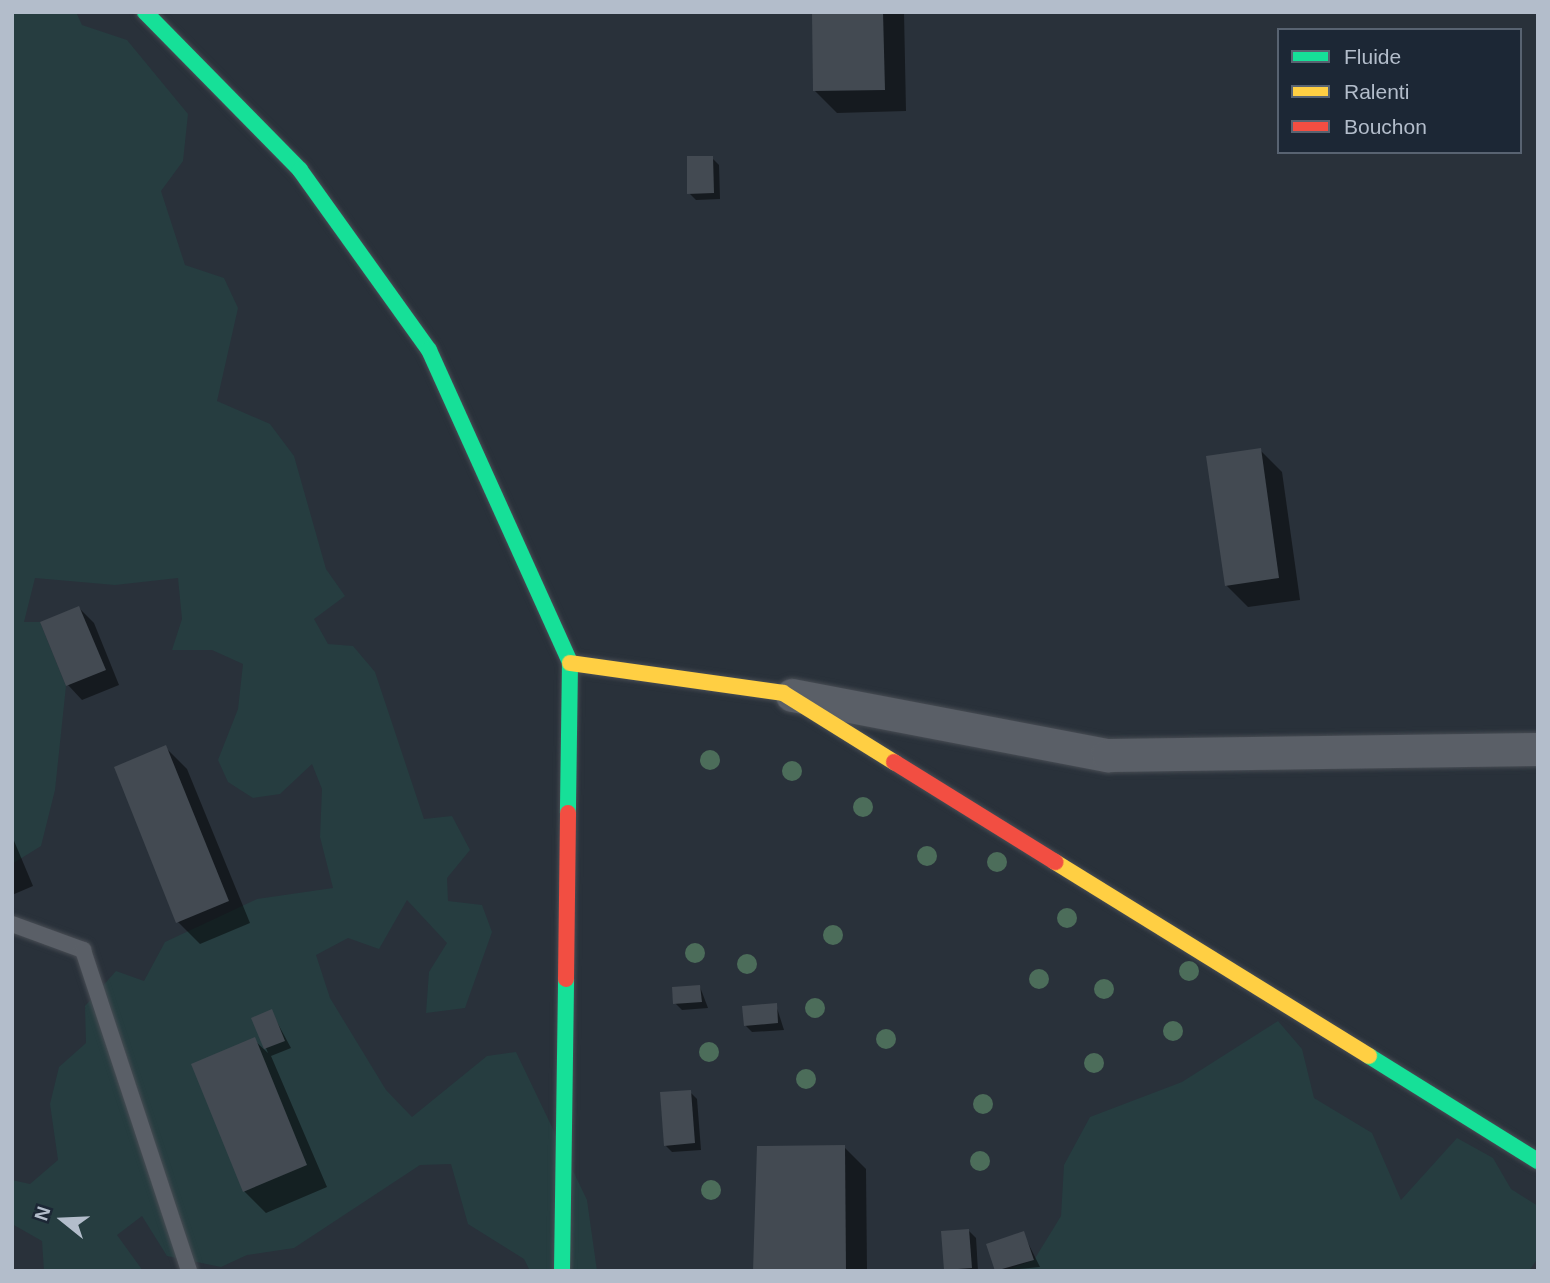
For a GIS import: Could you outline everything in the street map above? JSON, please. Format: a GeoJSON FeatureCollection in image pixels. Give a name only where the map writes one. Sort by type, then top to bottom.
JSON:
{"type":"FeatureCollection","features":[{"type":"Feature","properties":{"kind":"street"},"geometry":{"type":"LineString","coordinates":[[145,12],[300,170],[429,350],[570,663],[562,1271]]}},
{"type":"Feature","properties":{"kind":"street"},"geometry":{"type":"LineString","coordinates":[[570,663],[783,693],[1108,755],[1538,750]]}},
{"type":"Feature","properties":{"kind":"street"},"geometry":{"type":"LineString","coordinates":[[783,693],[1538,1161]]}},
{"type":"Feature","properties":{"kind":"lane"},"geometry":{"type":"LineString","coordinates":[[12,924],[83,950],[189,1271]]}},
{"type":"Feature","properties":{"kind":"green space"},"geometry":{"type":"Polygon","coordinates":[[[12,12],[76,12],[82,25],[127,40],[188,114],[183,161],[161,191],[185,265],[224,278],[238,308],[217,401],[270,424],[294,456],[326,569],[345,596],[314,619],[328,644],[353,646],[375,672],[424,819],[452,816],[470,850],[447,878],[448,901],[482,905],[492,932],[465,1008],[426,1013],[429,972],[447,943],[407,900],[379,949],[348,938],[316,955],[330,998],[386,1090],[412,1117],[487,1056],[516,1052],[587,1200],[597,1271],[530,1271],[524,1259],[468,1224],[451,1164],[420,1165],[294,1248],[247,1255],[221,1267],[167,1256],[142,1216],[117,1235],[143,1271],[44,1271],[42,1241],[12,1224],[12,1180],[30,1184],[58,1160],[50,1104],[59,1067],[86,1043],[85,1006],[116,971],[144,981],[165,942],[257,899],[333,888],[320,837],[322,789],[312,764],[280,794],[253,798],[228,782],[218,760],[238,709],[243,664],[212,650],[172,650],[182,619],[178,578],[115,585],[35,578],[24,622],[40,622],[66,686],[55,790],[41,846],[12,864],[12,12]]]}},
{"type":"Feature","properties":{"kind":"green space"},"geometry":{"type":"Polygon","coordinates":[[[1278,1021],[1302,1049],[1314,1098],[1372,1133],[1401,1200],[1457,1138],[1493,1158],[1511,1189],[1538,1206],[1538,1258],[1529,1271],[1004,1271],[1034,1260],[1061,1216],[1064,1165],[1090,1117],[1182,1082],[1278,1021]]]}},
{"type":"Feature","properties":{"kind":"building"},"geometry":{"type":"Polygon","coordinates":[[[812,12],[883,12],[885,90],[813,91],[812,12]]]}},
{"type":"Feature","properties":{"kind":"building"},"geometry":{"type":"Polygon","coordinates":[[[687,156],[713,156],[714,193],[687,194],[687,156]]]}},
{"type":"Feature","properties":{"kind":"building"},"geometry":{"type":"Polygon","coordinates":[[[1261,448],[1279,578],[1225,586],[1206,456],[1261,448]]]}},
{"type":"Feature","properties":{"kind":"building"},"geometry":{"type":"Polygon","coordinates":[[[79,606],[106,670],[66,686],[40,622],[79,606]]]}},
{"type":"Feature","properties":{"kind":"building"},"geometry":{"type":"Polygon","coordinates":[[[166,745],[229,901],[176,923],[114,767],[166,745]]]}},
{"type":"Feature","properties":{"kind":"building"},"geometry":{"type":"Polygon","coordinates":[[[700,985],[702,1002],[673,1004],[672,987],[700,985]]]}},
{"type":"Feature","properties":{"kind":"building"},"geometry":{"type":"Polygon","coordinates":[[[777,1003],[778,1023],[744,1026],[742,1006],[777,1003]]]}},
{"type":"Feature","properties":{"kind":"building"},"geometry":{"type":"Polygon","coordinates":[[[272,1009],[285,1041],[264,1049],[251,1018],[272,1009]]]}},
{"type":"Feature","properties":{"kind":"building"},"geometry":{"type":"Polygon","coordinates":[[[255,1037],[307,1165],[243,1192],[191,1064],[255,1037]]]}},
{"type":"Feature","properties":{"kind":"building"},"geometry":{"type":"Polygon","coordinates":[[[691,1090],[695,1143],[664,1146],[660,1092],[691,1090]]]}},
{"type":"Feature","properties":{"kind":"building"},"geometry":{"type":"Polygon","coordinates":[[[845,1145],[846,1271],[753,1271],[757,1146],[845,1145]]]}},
{"type":"Feature","properties":{"kind":"building"},"geometry":{"type":"Polygon","coordinates":[[[969,1229],[972,1268],[944,1270],[941,1231],[969,1229]]]}},
{"type":"Feature","properties":{"kind":"building"},"geometry":{"type":"Polygon","coordinates":[[[1024,1231],[1034,1260],[995,1271],[986,1244],[1024,1231]]]}},
{"type":"Feature","properties":{"kind":"traffic: fast"},"geometry":{"type":"LineString","coordinates":[[145,12],[300,170],[429,350],[570,663],[568,813]]}},
{"type":"Feature","properties":{"kind":"traffic: fast"},"geometry":{"type":"LineString","coordinates":[[562,1271],[566,979]]}},
{"type":"Feature","properties":{"kind":"traffic: fast"},"geometry":{"type":"LineString","coordinates":[[1369,1056],[1538,1161]]}},
{"type":"Feature","properties":{"kind":"traffic: slow"},"geometry":{"type":"LineString","coordinates":[[570,663],[783,693],[894,762]]}},
{"type":"Feature","properties":{"kind":"traffic: slow"},"geometry":{"type":"LineString","coordinates":[[1055,862],[1369,1056]]}},
{"type":"Feature","properties":{"kind":"traffic: jam"},"geometry":{"type":"LineString","coordinates":[[894,762],[1055,862]]}},
{"type":"Feature","properties":{"kind":"traffic: jam"},"geometry":{"type":"LineString","coordinates":[[566,979],[568,813]]}}]}
